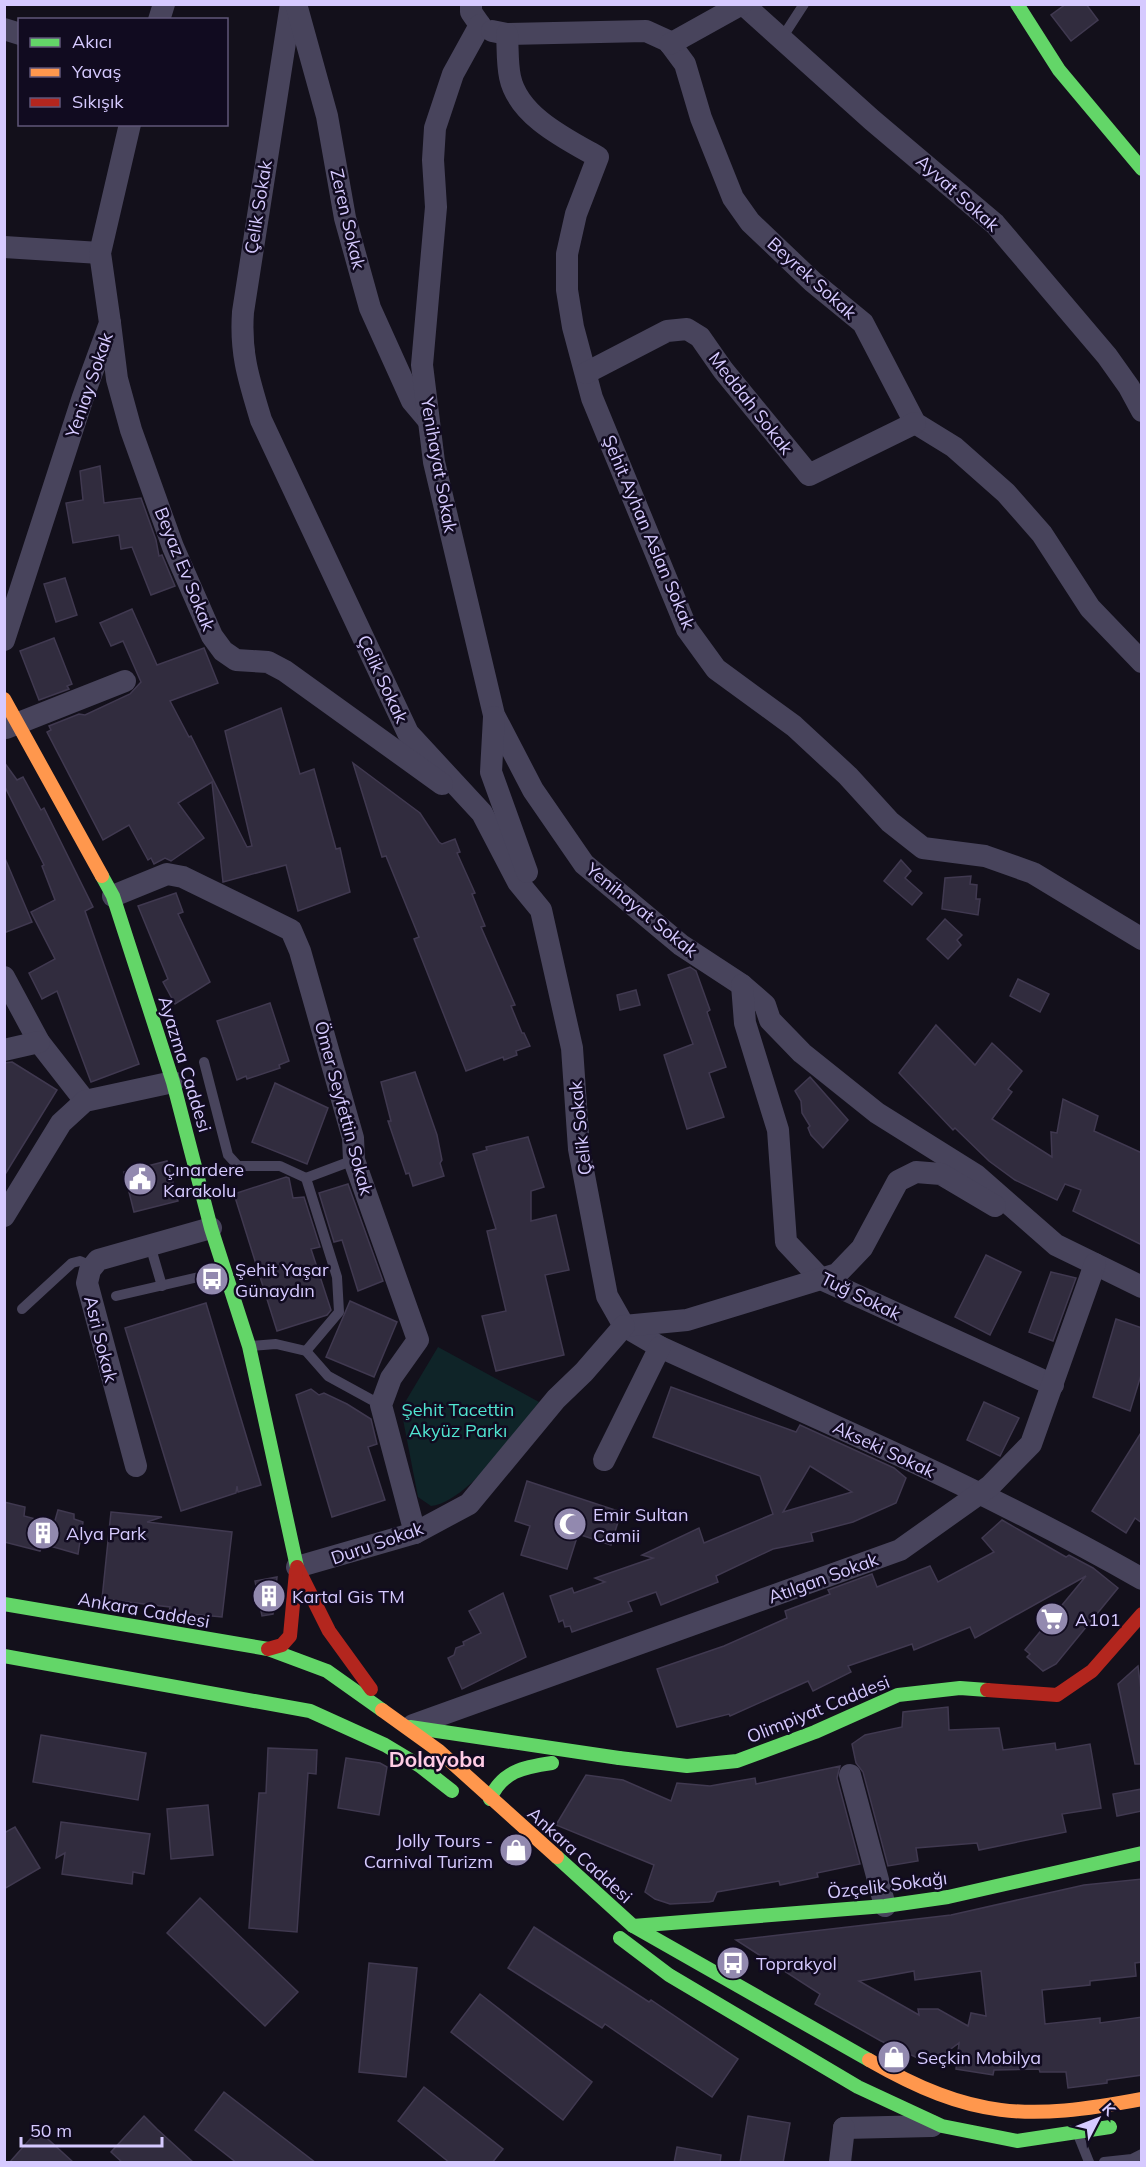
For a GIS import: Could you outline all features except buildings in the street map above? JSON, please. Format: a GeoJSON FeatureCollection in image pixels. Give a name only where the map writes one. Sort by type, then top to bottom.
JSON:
{"type":"FeatureCollection","features":[{"type":"Feature","properties":{"kind":"main road"},"geometry":{"type":"LineString","coordinates":[[1017,4],[1030,29],[1092,114],[1142,169]]}},
{"type":"Feature","properties":{"kind":"main road","name":"Ayazma Caddesi"},"geometry":{"type":"LineString","coordinates":[[4,699],[11,727],[113,896],[173,1082],[212,1228],[249,1346],[297,1567]]}},
{"type":"Feature","properties":{"kind":"main road"},"geometry":{"type":"LineString","coordinates":[[297,1567],[312,1642],[327,1671]]}},
{"type":"Feature","properties":{"kind":"main road"},"geometry":{"type":"LineString","coordinates":[[268,1649],[282,1645],[290,1636],[297,1567]]}},
{"type":"Feature","properties":{"kind":"main road"},"geometry":{"type":"LineString","coordinates":[[297,1567],[318,1614],[343,1654],[407,1727],[619,1758]]}},
{"type":"Feature","properties":{"kind":"main road"},"geometry":{"type":"LineString","coordinates":[[24,1593],[71,1616]]}},
{"type":"Feature","properties":{"kind":"main road","name":"Ankara Caddesi"},"geometry":{"type":"LineString","coordinates":[[4,1604],[268,1649],[327,1671],[439,1751],[633,1926],[896,2074],[944,2098],[992,2111],[1076,2112],[1142,2099]]}},
{"type":"Feature","properties":{"kind":"main road","name":"Olimpiyat Caddesi"},"geometry":{"type":"LineString","coordinates":[[619,1758],[687,1766],[737,1761],[814,1732],[898,1695],[921,1691],[960,1689],[1057,1695],[1092,1671],[1142,1614]]}},
{"type":"Feature","properties":{"kind":"main road"},"geometry":{"type":"LineString","coordinates":[[310,1664],[312,1642]]}},
{"type":"Feature","properties":{"kind":"main road"},"geometry":{"type":"LineString","coordinates":[[4,1656],[285,1705],[337,1721],[427,1768],[466,1804]]}},
{"type":"Feature","properties":{"kind":"main road"},"geometry":{"type":"LineString","coordinates":[[298,1694],[325,1702],[408,1742],[439,1751],[461,1753]]}},
{"type":"Feature","properties":{"kind":"main road"},"geometry":{"type":"LineString","coordinates":[[325,1702],[337,1721]]}},
{"type":"Feature","properties":{"kind":"main road"},"geometry":{"type":"LineString","coordinates":[[506,1758],[552,1763]]}},
{"type":"Feature","properties":{"kind":"main road"},"geometry":{"type":"LineString","coordinates":[[490,1799],[493,1789],[509,1772],[552,1763],[619,1758]]}},
{"type":"Feature","properties":{"kind":"main road","name":"Özçelik Sokağı"},"geometry":{"type":"LineString","coordinates":[[633,1926],[885,1906],[948,1897],[1142,1853]]}},
{"type":"Feature","properties":{"kind":"main road","name":"Ankara Caddesi"},"geometry":{"type":"LineString","coordinates":[[612,1932],[669,1976],[884,2100],[942,2126],[1017,2141],[1077,2134],[1120,2125]]}},
{"type":"Feature","properties":{"kind":"street","name":"Çelik Sokak"},"geometry":{"type":"LineString","coordinates":[[291,4],[243,312],[241,342],[246,370],[261,420],[408,733],[482,813],[518,882],[541,910],[572,1048],[579,1149],[607,1296],[624,1326]]}},
{"type":"Feature","properties":{"kind":"street","name":"Zeren Sokak"},"geometry":{"type":"LineString","coordinates":[[296,4],[327,116],[345,218],[370,308],[412,402],[429,422]]}},
{"type":"Feature","properties":{"kind":"street","name":"Ayvat Sokak"},"geometry":{"type":"LineString","coordinates":[[743,4],[872,120],[921,159],[994,224],[1107,356],[1129,387],[1142,411]]}},
{"type":"Feature","properties":{"kind":"street"},"geometry":{"type":"LineString","coordinates":[[475,15],[507,34],[646,31],[670,44],[743,4]]}},
{"type":"Feature","properties":{"kind":"street","name":"Yenihayat Sokak"},"geometry":{"type":"LineString","coordinates":[[475,15],[435,128],[433,160],[436,207],[422,365],[434,462],[494,715],[533,790],[584,864],[681,945],[742,985],[765,1005],[770,1020],[802,1053],[877,1113],[976,1175],[1056,1245],[1142,1287]]}},
{"type":"Feature","properties":{"kind":"street","name":"Şehit Ayhan Aslan Sokak"},"geometry":{"type":"LineString","coordinates":[[507,34],[510,77],[519,101],[558,134],[598,157],[576,214],[567,254],[567,290],[573,327],[592,398],[687,628],[716,669],[794,726],[848,776],[890,822],[923,848],[985,856],[1033,873],[1142,939]]}},
{"type":"Feature","properties":{"kind":"street","name":"Beyrek Sokak"},"geometry":{"type":"LineString","coordinates":[[670,44],[685,64],[700,118],[733,198],[750,222],[813,282],[863,323],[915,423]]}},
{"type":"Feature","properties":{"kind":"street","name":"Yeniay Sokak"},"geometry":{"type":"LineString","coordinates":[[4,640],[83,397],[110,323],[100,253],[130,126]]}},
{"type":"Feature","properties":{"kind":"street"},"geometry":{"type":"LineString","coordinates":[[4,247],[100,253]]}},
{"type":"Feature","properties":{"kind":"street","name":"Beyaz Ev Sokak"},"geometry":{"type":"LineString","coordinates":[[110,323],[117,379],[131,430],[173,548],[212,636],[222,651],[236,660],[268,662],[285,671],[482,813]]}},
{"type":"Feature","properties":{"kind":"street","name":"Meddah Sokak"},"geometry":{"type":"LineString","coordinates":[[586,373],[666,331],[687,329],[700,337],[730,378],[809,475],[915,423]]}},
{"type":"Feature","properties":{"kind":"street"},"geometry":{"type":"LineString","coordinates":[[915,423],[954,447],[1006,494],[1042,534],[1090,608],[1142,662]]}},
{"type":"Feature","properties":{"kind":"street"},"geometry":{"type":"LineString","coordinates":[[11,727],[125,681]]}},
{"type":"Feature","properties":{"kind":"street"},"geometry":{"type":"LineString","coordinates":[[494,715],[492,772],[541,910]]}},
{"type":"Feature","properties":{"kind":"street","name":"Ömer Seyfettin Sokak"},"geometry":{"type":"LineString","coordinates":[[113,896],[167,874],[183,877],[291,930],[300,951],[353,1138],[354,1160],[418,1340],[391,1378],[381,1405]]}},
{"type":"Feature","properties":{"kind":"street"},"geometry":{"type":"LineString","coordinates":[[4,977],[39,1042],[85,1101]]}},
{"type":"Feature","properties":{"kind":"street","name":"Tuğ Sokak"},"geometry":{"type":"LineString","coordinates":[[742,985],[744,1023],[778,1130],[786,1242],[820,1279],[1053,1385]]}},
{"type":"Feature","properties":{"kind":"street"},"geometry":{"type":"LineString","coordinates":[[4,1050],[39,1042]]}},
{"type":"Feature","properties":{"kind":"street"},"geometry":{"type":"LineString","coordinates":[[4,1216],[62,1123],[85,1101],[173,1082]]}},
{"type":"Feature","properties":{"kind":"street"},"geometry":{"type":"LineString","coordinates":[[624,1326],[687,1320],[837,1274],[862,1248],[898,1181],[916,1172],[941,1174],[1056,1245]]}},
{"type":"Feature","properties":{"kind":"street"},"geometry":{"type":"LineString","coordinates":[[92,1266],[98,1260],[212,1228]]}},
{"type":"Feature","properties":{"kind":"street","name":"Atılgan Sokak"},"geometry":{"type":"LineString","coordinates":[[407,1727],[900,1550],[980,1493],[1031,1444],[1095,1264]]}},
{"type":"Feature","properties":{"kind":"street","name":"Asri Sokak"},"geometry":{"type":"LineString","coordinates":[[92,1266],[87,1283],[136,1466]]}},
{"type":"Feature","properties":{"kind":"street","name":"Akseki Sokak"},"geometry":{"type":"LineString","coordinates":[[624,1326],[660,1347],[980,1493],[1071,1539],[1142,1579]]}},
{"type":"Feature","properties":{"kind":"street","name":"Duru Sokak"},"geometry":{"type":"LineString","coordinates":[[297,1567],[415,1533],[469,1504],[556,1399],[584,1372],[624,1326]]}},
{"type":"Feature","properties":{"kind":"street"},"geometry":{"type":"LineString","coordinates":[[604,1460],[660,1347]]}},
{"type":"Feature","properties":{"kind":"street"},"geometry":{"type":"LineString","coordinates":[[381,1405],[415,1533]]}},
{"type":"Feature","properties":{"kind":"street"},"geometry":{"type":"LineString","coordinates":[[850,1775],[885,1906]]}},
{"type":"Feature","properties":{"kind":"street"},"geometry":{"type":"LineString","coordinates":[[881,2126],[884,2100],[880,2086],[896,2074]]}},
{"type":"Feature","properties":{"kind":"street"},"geometry":{"type":"LineString","coordinates":[[840,2163],[844,2128],[884,2100]]}},
{"type":"Feature","properties":{"kind":"street"},"geometry":{"type":"LineString","coordinates":[[844,2128],[942,2126]]}},
{"type":"Feature","properties":{"kind":"lane"},"geometry":{"type":"LineString","coordinates":[[782,38],[804,4]]}},
{"type":"Feature","properties":{"kind":"lane"},"geometry":{"type":"LineString","coordinates":[[204,1062],[228,1155],[238,1166],[280,1166],[306,1178],[354,1160]]}},
{"type":"Feature","properties":{"kind":"lane"},"geometry":{"type":"LineString","coordinates":[[306,1178],[337,1277],[339,1312],[306,1351]]}},
{"type":"Feature","properties":{"kind":"lane"},"geometry":{"type":"LineString","coordinates":[[150,1245],[162,1286]]}},
{"type":"Feature","properties":{"kind":"lane"},"geometry":{"type":"LineString","coordinates":[[22,1310],[72,1263],[80,1261],[92,1266]]}},
{"type":"Feature","properties":{"kind":"lane"},"geometry":{"type":"LineString","coordinates":[[116,1296],[203,1276]]}},
{"type":"Feature","properties":{"kind":"lane"},"geometry":{"type":"LineString","coordinates":[[249,1346],[276,1344],[306,1351],[328,1376],[381,1405]]}},
{"type":"Feature","properties":{"kind":"lane"},"geometry":{"type":"LineString","coordinates":[[1077,2134],[1089,2163]]}},
{"type":"Feature","properties":{"kind":"lane"},"geometry":{"type":"LineString","coordinates":[[1104,2163],[1132,2159],[1142,2154]]}},
{"type":"Feature","properties":{"kind":"green space","name":"Şehit Tacettin Akyüz Parkı"},"geometry":{"type":"Polygon","coordinates":[[[438,1347],[539,1402],[505,1447],[476,1479],[445,1502],[431,1506],[418,1497],[401,1409],[438,1347]]]}},
{"type":"Feature","properties":{"kind":"traffic: fast"},"geometry":{"type":"LineString","coordinates":[[1017,4],[1059,70],[1142,169]]}},
{"type":"Feature","properties":{"kind":"traffic: fast"},"geometry":{"type":"LineString","coordinates":[[102,876],[113,896],[173,1082],[211,1228],[249,1346],[297,1567]]}},
{"type":"Feature","properties":{"kind":"traffic: fast"},"geometry":{"type":"LineString","coordinates":[[4,1604],[268,1649],[327,1671],[382,1710]]}},
{"type":"Feature","properties":{"kind":"traffic: fast"},"geometry":{"type":"LineString","coordinates":[[4,1656],[310,1711],[385,1745],[420,1766],[452,1791]]}},
{"type":"Feature","properties":{"kind":"traffic: fast"},"geometry":{"type":"LineString","coordinates":[[619,1758],[687,1766],[737,1761],[815,1732],[898,1695],[960,1688],[987,1690]]}},
{"type":"Feature","properties":{"kind":"traffic: fast"},"geometry":{"type":"LineString","coordinates":[[410,1727],[619,1758]]}},
{"type":"Feature","properties":{"kind":"traffic: fast"},"geometry":{"type":"LineString","coordinates":[[490,1799],[501,1782],[508,1776],[532,1766],[552,1763]]}},
{"type":"Feature","properties":{"kind":"traffic: fast"},"geometry":{"type":"LineString","coordinates":[[633,1926],[885,1906],[948,1897],[1142,1853]]}},
{"type":"Feature","properties":{"kind":"traffic: fast"},"geometry":{"type":"LineString","coordinates":[[557,1857],[633,1926],[869,2060]]}},
{"type":"Feature","properties":{"kind":"traffic: fast"},"geometry":{"type":"LineString","coordinates":[[620,1938],[669,1975],[858,2087],[942,2126],[1017,2141],[1110,2127]]}},
{"type":"Feature","properties":{"kind":"traffic: slow"},"geometry":{"type":"LineString","coordinates":[[4,699],[102,876]]}},
{"type":"Feature","properties":{"kind":"traffic: slow"},"geometry":{"type":"LineString","coordinates":[[382,1710],[439,1751],[557,1857]]}},
{"type":"Feature","properties":{"kind":"traffic: slow"},"geometry":{"type":"LineString","coordinates":[[869,2060],[906,2080],[939,2094],[970,2104],[1001,2110],[1032,2112],[1065,2110],[1142,2099]]}},
{"type":"Feature","properties":{"kind":"traffic: jam"},"geometry":{"type":"LineString","coordinates":[[297,1567],[329,1631],[371,1689]]}},
{"type":"Feature","properties":{"kind":"traffic: jam"},"geometry":{"type":"LineString","coordinates":[[268,1649],[282,1645],[290,1636],[296,1572]]}},
{"type":"Feature","properties":{"kind":"traffic: jam"},"geometry":{"type":"LineString","coordinates":[[987,1690],[1057,1695],[1092,1671],[1142,1614]]}},
{"type":"Feature","properties":{"kind":"place","name":"Çınardere Karakolu"},"geometry":{"type":"Point","coordinates":[140,1179]}},
{"type":"Feature","properties":{"kind":"place","name":"Şehit Yaşar Günaydın"},"geometry":{"type":"Point","coordinates":[212,1279]}},
{"type":"Feature","properties":{"kind":"place","name":"Emir Sultan Camii"},"geometry":{"type":"Point","coordinates":[570,1524]}},
{"type":"Feature","properties":{"kind":"place","name":"Alya Park"},"geometry":{"type":"Point","coordinates":[43,1533]}},
{"type":"Feature","properties":{"kind":"place","name":"Kartal Gis TM"},"geometry":{"type":"Point","coordinates":[269,1596]}},
{"type":"Feature","properties":{"kind":"place","name":"A101"},"geometry":{"type":"Point","coordinates":[1052,1619]}},
{"type":"Feature","properties":{"kind":"place","name":"Jolly Tours - Carnival Turizm"},"geometry":{"type":"Point","coordinates":[516,1850]}},
{"type":"Feature","properties":{"kind":"place","name":"Toprakyol"},"geometry":{"type":"Point","coordinates":[733,1963]}},
{"type":"Feature","properties":{"kind":"place","name":"Seçkin Mobilya"},"geometry":{"type":"Point","coordinates":[894,2057]}},
{"type":"Feature","properties":{"kind":"district","name":"Dolayoba"},"geometry":{"type":"Point","coordinates":[437,1759]}}]}
